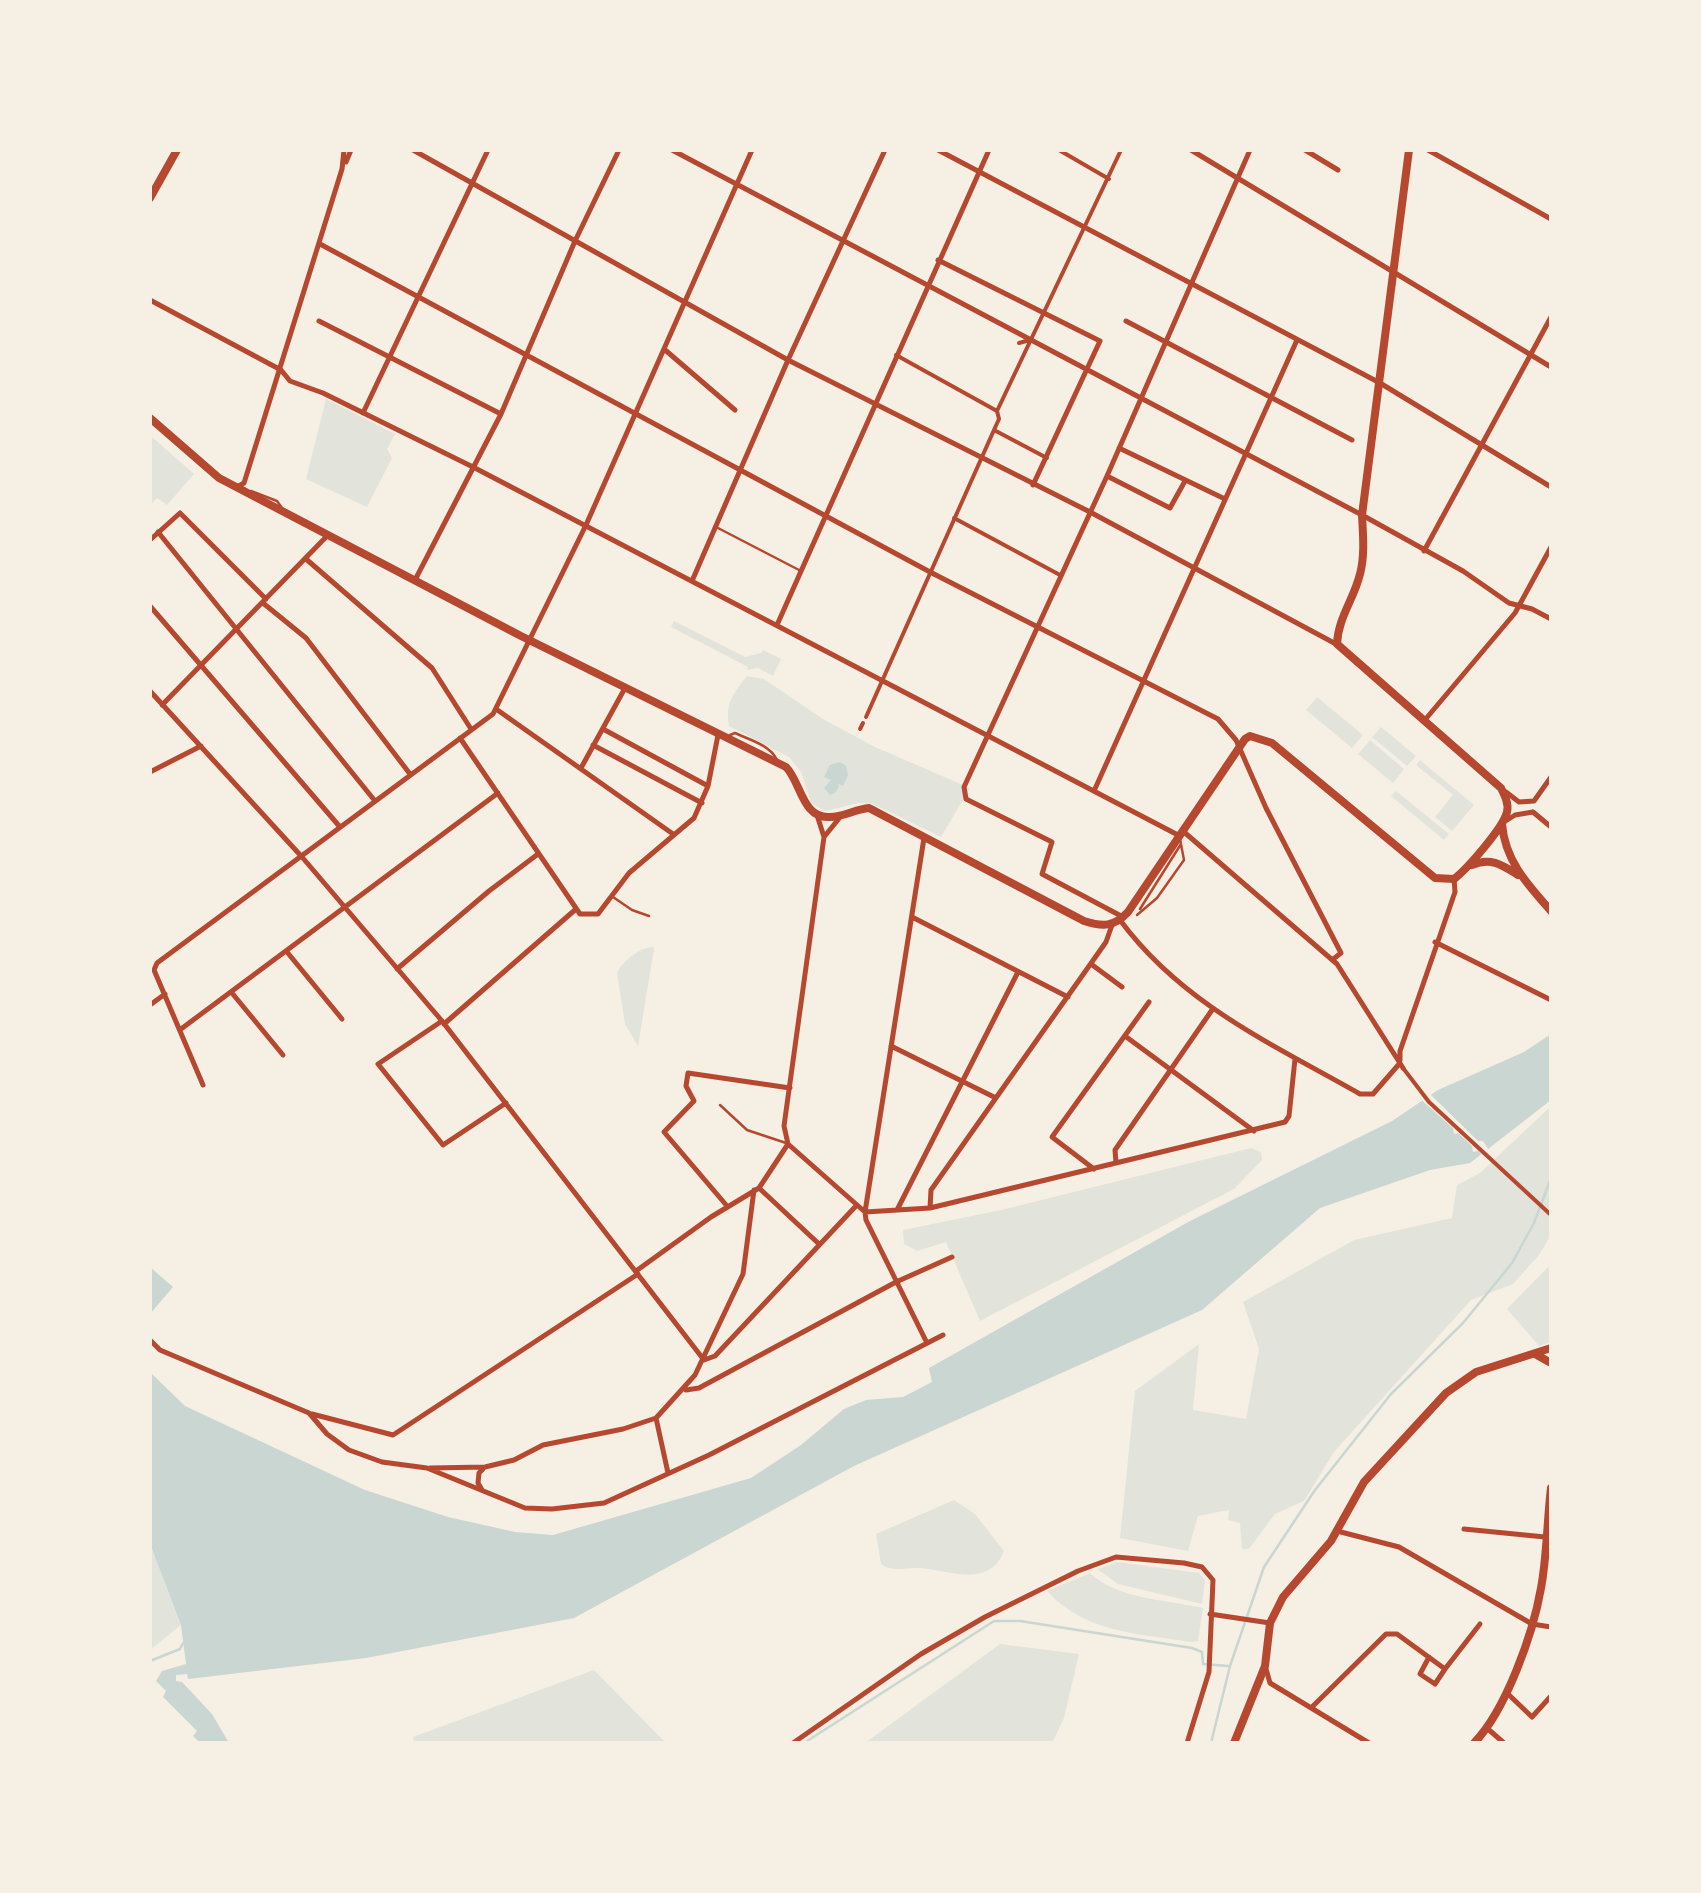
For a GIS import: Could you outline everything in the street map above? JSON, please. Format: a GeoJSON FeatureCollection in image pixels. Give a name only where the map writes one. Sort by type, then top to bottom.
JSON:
{"type":"FeatureCollection","features":[{"type":"Feature","properties":{"kind":"main road"},"geometry":{"type":"LineString","coordinates":[[1408,150],[1362,516],[1364,550],[1360,576],[1338,626],[1337,644],[1501,788],[1508,810],[1502,824],[1464,870]]}},
{"type":"Feature","properties":{"kind":"main road"},"geometry":{"type":"LineString","coordinates":[[151,193],[178,151]]}},
{"type":"Feature","properties":{"kind":"main road"},"geometry":{"type":"LineString","coordinates":[[150,418],[219,478],[530,640],[782,765],[796,778],[805,804],[817,815],[832,817],[869,808],[1084,921],[1099,926],[1124,918],[1250,736],[1264,739],[1435,878],[1454,879],[1474,863],[1488,860],[1522,878]]}},
{"type":"Feature","properties":{"kind":"main road"},"geometry":{"type":"LineString","coordinates":[[1502,824],[1505,848],[1522,878],[1551,911]]}},
{"type":"Feature","properties":{"kind":"main road"},"geometry":{"type":"LineString","coordinates":[[1234,1743],[1265,1666],[1265,1622],[1336,1531],[1364,1482],[1446,1393],[1476,1372],[1551,1348]]}},
{"type":"Feature","properties":{"kind":"main road"},"geometry":{"type":"LineString","coordinates":[[1535,1354],[1551,1363]]}},
{"type":"Feature","properties":{"kind":"main road"},"geometry":{"type":"LineString","coordinates":[[1474,1743],[1488,1729],[1506,1693],[1532,1624],[1542,1587],[1551,1488]]}},
{"type":"Feature","properties":{"kind":"street"},"geometry":{"type":"LineString","coordinates":[[241,489],[348,150]]}},
{"type":"Feature","properties":{"kind":"street"},"geometry":{"type":"LineString","coordinates":[[413,150],[874,406],[1090,512],[1337,644]]}},
{"type":"Feature","properties":{"kind":"street"},"geometry":{"type":"LineString","coordinates":[[363,413],[488,150]]}},
{"type":"Feature","properties":{"kind":"street"},"geometry":{"type":"LineString","coordinates":[[415,580],[528,358],[575,241],[619,150]]}},
{"type":"Feature","properties":{"kind":"street"},"geometry":{"type":"LineString","coordinates":[[672,150],[1362,516],[1518,606],[1551,619]]}},
{"type":"Feature","properties":{"kind":"street"},"geometry":{"type":"LineString","coordinates":[[203,1085],[154,970],[157,963],[496,709],[586,526],[752,150]]}},
{"type":"Feature","properties":{"kind":"street"},"geometry":{"type":"LineString","coordinates":[[692,581],[788,360],[886,150]]}},
{"type":"Feature","properties":{"kind":"street"},"geometry":{"type":"LineString","coordinates":[[938,150],[1380,383],[1551,487]]}},
{"type":"Feature","properties":{"kind":"street"},"geometry":{"type":"LineString","coordinates":[[776,625],[989,150]]}},
{"type":"Feature","properties":{"kind":"street"},"geometry":{"type":"LineString","coordinates":[[1059,150],[1109,179]]}},
{"type":"Feature","properties":{"kind":"street"},"geometry":{"type":"LineString","coordinates":[[997,411],[1121,150]]}},
{"type":"Feature","properties":{"kind":"street"},"geometry":{"type":"LineString","coordinates":[[1190,150],[1551,367]]}},
{"type":"Feature","properties":{"kind":"street"},"geometry":{"type":"LineString","coordinates":[[1250,150],[1107,476],[964,786],[966,799],[1052,842],[1042,874],[1124,918],[1144,948],[1212,1010],[1360,1094],[1373,1094],[1402,1066]]}},
{"type":"Feature","properties":{"kind":"street"},"geometry":{"type":"LineString","coordinates":[[1305,150],[1338,170]]}},
{"type":"Feature","properties":{"kind":"street"},"geometry":{"type":"LineString","coordinates":[[1428,150],[1551,219]]}},
{"type":"Feature","properties":{"kind":"street"},"geometry":{"type":"LineString","coordinates":[[320,244],[930,572],[1218,719],[1236,740],[1340,953],[1334,962]]}},
{"type":"Feature","properties":{"kind":"street"},"geometry":{"type":"LineString","coordinates":[[938,260],[1100,341],[1034,485]]}},
{"type":"Feature","properties":{"kind":"street"},"geometry":{"type":"LineString","coordinates":[[927,286],[932,296]]}},
{"type":"Feature","properties":{"kind":"street"},"geometry":{"type":"LineString","coordinates":[[150,300],[281,370],[290,381],[474,467],[1180,836],[1334,962],[1422,1094],[1551,1215]]}},
{"type":"Feature","properties":{"kind":"street"},"geometry":{"type":"LineString","coordinates":[[1424,550],[1551,318]]}},
{"type":"Feature","properties":{"kind":"street"},"geometry":{"type":"LineString","coordinates":[[319,321],[501,414]]}},
{"type":"Feature","properties":{"kind":"street"},"geometry":{"type":"LineString","coordinates":[[1126,321],[1352,440]]}},
{"type":"Feature","properties":{"kind":"street"},"geometry":{"type":"LineString","coordinates":[[1019,342],[1030,340]]}},
{"type":"Feature","properties":{"kind":"street"},"geometry":{"type":"LineString","coordinates":[[1094,791],[1297,340]]}},
{"type":"Feature","properties":{"kind":"street"},"geometry":{"type":"LineString","coordinates":[[664,349],[734,410]]}},
{"type":"Feature","properties":{"kind":"street"},"geometry":{"type":"LineString","coordinates":[[896,355],[907,352]]}},
{"type":"Feature","properties":{"kind":"street"},"geometry":{"type":"LineString","coordinates":[[896,355],[997,411]]}},
{"type":"Feature","properties":{"kind":"street"},"geometry":{"type":"LineString","coordinates":[[866,717],[999,419],[990,400]]}},
{"type":"Feature","properties":{"kind":"street"},"geometry":{"type":"LineString","coordinates":[[994,430],[1047,458]]}},
{"type":"Feature","properties":{"kind":"street"},"geometry":{"type":"LineString","coordinates":[[1119,448],[1226,499]]}},
{"type":"Feature","properties":{"kind":"street"},"geometry":{"type":"LineString","coordinates":[[1107,476],[1170,508],[1185,480]]}},
{"type":"Feature","properties":{"kind":"street"},"geometry":{"type":"LineString","coordinates":[[150,540],[180,513],[306,638],[410,775]]}},
{"type":"Feature","properties":{"kind":"street"},"geometry":{"type":"LineString","coordinates":[[954,518],[1060,575]]}},
{"type":"Feature","properties":{"kind":"street"},"geometry":{"type":"LineString","coordinates":[[158,532],[375,801]]}},
{"type":"Feature","properties":{"kind":"street"},"geometry":{"type":"LineString","coordinates":[[162,705],[327,536]]}},
{"type":"Feature","properties":{"kind":"street"},"geometry":{"type":"LineString","coordinates":[[1424,721],[1518,606],[1551,547]]}},
{"type":"Feature","properties":{"kind":"street"},"geometry":{"type":"LineString","coordinates":[[306,559],[432,668],[471,729]]}},
{"type":"Feature","properties":{"kind":"street"},"geometry":{"type":"LineString","coordinates":[[150,606],[340,827]]}},
{"type":"Feature","properties":{"kind":"street"},"geometry":{"type":"LineString","coordinates":[[580,768],[625,688]]}},
{"type":"Feature","properties":{"kind":"street"},"geometry":{"type":"LineString","coordinates":[[150,691],[302,857],[443,1022],[704,1360]]}},
{"type":"Feature","properties":{"kind":"street"},"geometry":{"type":"LineString","coordinates":[[496,709],[672,834]]}},
{"type":"Feature","properties":{"kind":"street"},"geometry":{"type":"LineString","coordinates":[[602,729],[708,786]]}},
{"type":"Feature","properties":{"kind":"street"},"geometry":{"type":"LineString","coordinates":[[506,1102],[443,1145],[378,1064],[443,1022],[578,912],[598,914],[629,873],[694,818],[708,786],[721,736]]}},
{"type":"Feature","properties":{"kind":"street"},"geometry":{"type":"LineString","coordinates":[[460,738],[578,912]]}},
{"type":"Feature","properties":{"kind":"street"},"geometry":{"type":"LineString","coordinates":[[594,745],[702,803]]}},
{"type":"Feature","properties":{"kind":"street"},"geometry":{"type":"LineString","coordinates":[[150,772],[201,746]]}},
{"type":"Feature","properties":{"kind":"street"},"geometry":{"type":"LineString","coordinates":[[1533,812],[1534,801],[1551,776]]}},
{"type":"Feature","properties":{"kind":"street"},"geometry":{"type":"LineString","coordinates":[[1501,788],[1519,802],[1534,801]]}},
{"type":"Feature","properties":{"kind":"street"},"geometry":{"type":"LineString","coordinates":[[181,1029],[498,794]]}},
{"type":"Feature","properties":{"kind":"street"},"geometry":{"type":"LineString","coordinates":[[1502,824],[1515,815],[1533,812],[1551,827]]}},
{"type":"Feature","properties":{"kind":"street"},"geometry":{"type":"LineString","coordinates":[[824,837],[842,814]]}},
{"type":"Feature","properties":{"kind":"street"},"geometry":{"type":"LineString","coordinates":[[817,815],[824,837],[784,1126],[788,1144],[865,1212],[930,1208],[1285,1122],[1290,1116],[1295,1059]]}},
{"type":"Feature","properties":{"kind":"street"},"geometry":{"type":"LineString","coordinates":[[924,838],[865,1212],[927,1343]]}},
{"type":"Feature","properties":{"kind":"street"},"geometry":{"type":"LineString","coordinates":[[398,969],[539,854]]}},
{"type":"Feature","properties":{"kind":"street"},"geometry":{"type":"LineString","coordinates":[[1402,1066],[1400,1050],[1455,892],[1454,879]]}},
{"type":"Feature","properties":{"kind":"street"},"geometry":{"type":"LineString","coordinates":[[912,916],[1068,997]]}},
{"type":"Feature","properties":{"kind":"street"},"geometry":{"type":"LineString","coordinates":[[930,1208],[931,1190],[1124,918]]}},
{"type":"Feature","properties":{"kind":"street"},"geometry":{"type":"LineString","coordinates":[[1435,942],[1551,1000]]}},
{"type":"Feature","properties":{"kind":"street"},"geometry":{"type":"LineString","coordinates":[[287,952],[342,1019]]}},
{"type":"Feature","properties":{"kind":"street"},"geometry":{"type":"LineString","coordinates":[[1090,964],[1122,986]]}},
{"type":"Feature","properties":{"kind":"street"},"geometry":{"type":"LineString","coordinates":[[896,1210],[1018,972]]}},
{"type":"Feature","properties":{"kind":"street"},"geometry":{"type":"LineString","coordinates":[[232,993],[283,1055]]}},
{"type":"Feature","properties":{"kind":"street"},"geometry":{"type":"LineString","coordinates":[[150,1005],[164,994]]}},
{"type":"Feature","properties":{"kind":"street"},"geometry":{"type":"LineString","coordinates":[[1094,1168],[1052,1138],[1149,1002]]}},
{"type":"Feature","properties":{"kind":"street"},"geometry":{"type":"LineString","coordinates":[[1116,1163],[1114,1150],[1212,1010]]}},
{"type":"Feature","properties":{"kind":"street"},"geometry":{"type":"LineString","coordinates":[[1125,1036],[1254,1131]]}},
{"type":"Feature","properties":{"kind":"street"},"geometry":{"type":"LineString","coordinates":[[892,1046],[996,1098]]}},
{"type":"Feature","properties":{"kind":"street"},"geometry":{"type":"LineString","coordinates":[[727,1206],[664,1132],[694,1101],[686,1086],[688,1073],[790,1088]]}},
{"type":"Feature","properties":{"kind":"street"},"geometry":{"type":"LineString","coordinates":[[150,1340],[160,1350],[309,1414],[392,1436],[756,1189],[788,1144]]}},
{"type":"Feature","properties":{"kind":"street"},"geometry":{"type":"LineString","coordinates":[[756,1189],[820,1245]]}},
{"type":"Feature","properties":{"kind":"street"},"geometry":{"type":"LineString","coordinates":[[309,1414],[349,1450],[382,1462],[426,1468],[485,1467],[514,1460],[543,1445],[623,1430],[656,1418],[683,1391],[704,1360],[743,1274],[756,1189]]}},
{"type":"Feature","properties":{"kind":"street"},"geometry":{"type":"LineString","coordinates":[[704,1360],[716,1356],[855,1206]]}},
{"type":"Feature","properties":{"kind":"street"},"geometry":{"type":"LineString","coordinates":[[683,1391],[699,1388],[896,1282],[952,1257]]}},
{"type":"Feature","properties":{"kind":"street"},"geometry":{"type":"LineString","coordinates":[[426,1468],[526,1508],[604,1503],[709,1456],[943,1335]]}},
{"type":"Feature","properties":{"kind":"street"},"geometry":{"type":"LineString","coordinates":[[656,1418],[668,1473]]}},
{"type":"Feature","properties":{"kind":"street"},"geometry":{"type":"LineString","coordinates":[[482,1490],[479,1472],[485,1467]]}},
{"type":"Feature","properties":{"kind":"street"},"geometry":{"type":"LineString","coordinates":[[1464,1529],[1544,1537]]}},
{"type":"Feature","properties":{"kind":"street"},"geometry":{"type":"LineString","coordinates":[[1336,1531],[1400,1547],[1532,1624],[1551,1627]]}},
{"type":"Feature","properties":{"kind":"street"},"geometry":{"type":"LineString","coordinates":[[793,1743],[953,1636],[1042,1588],[1116,1556],[1184,1563],[1208,1572],[1213,1580],[1209,1672],[1188,1743]]}},
{"type":"Feature","properties":{"kind":"street"},"geometry":{"type":"LineString","coordinates":[[1210,1614],[1265,1622]]}},
{"type":"Feature","properties":{"kind":"street"},"geometry":{"type":"LineString","coordinates":[[1429,1657],[1420,1674],[1436,1684],[1480,1624]]}},
{"type":"Feature","properties":{"kind":"street"},"geometry":{"type":"LineString","coordinates":[[1312,1707],[1386,1634],[1398,1634],[1445,1669]]}},
{"type":"Feature","properties":{"kind":"street"},"geometry":{"type":"LineString","coordinates":[[1265,1666],[1270,1683],[1369,1743]]}},
{"type":"Feature","properties":{"kind":"street"},"geometry":{"type":"LineString","coordinates":[[1506,1693],[1532,1717],[1551,1696]]}},
{"type":"Feature","properties":{"kind":"street"},"geometry":{"type":"LineString","coordinates":[[1488,1729],[1504,1743]]}},
{"type":"Feature","properties":{"kind":"lane"},"geometry":{"type":"LineString","coordinates":[[717,528],[800,570]]}},
{"type":"Feature","properties":{"kind":"lane"},"geometry":{"type":"LineString","coordinates":[[1124,918],[1157,898],[1184,860],[1180,836]]}},
{"type":"Feature","properties":{"kind":"lane"},"geometry":{"type":"LineString","coordinates":[[612,896],[648,916]]}},
{"type":"Feature","properties":{"kind":"lane"},"geometry":{"type":"LineString","coordinates":[[720,1105],[747,1130],[788,1144]]}},
{"type":"Feature","properties":{"kind":"shaded area"},"geometry":{"type":"Polygon","coordinates":[[[326,399],[395,434],[387,449],[392,458],[367,507],[306,479],[326,399]]]}},
{"type":"Feature","properties":{"kind":"shaded area"},"geometry":{"type":"Polygon","coordinates":[[[151,436],[194,474],[167,505],[157,498],[150,505],[151,436]]]}},
{"type":"Feature","properties":{"kind":"shaded area"},"geometry":{"type":"Polygon","coordinates":[[[674,621],[745,657],[763,650],[781,659],[773,676],[758,668],[747,670],[748,667],[671,627],[674,621]]]}},
{"type":"Feature","properties":{"kind":"shaded area"},"geometry":{"type":"Polygon","coordinates":[[[747,676],[764,679],[823,719],[875,747],[970,788],[941,837],[873,804],[859,803],[825,811],[811,803],[801,772],[789,757],[729,726],[731,699],[747,676]]]}},
{"type":"Feature","properties":{"kind":"shaded area"},"geometry":{"type":"Polygon","coordinates":[[[1317,697],[1363,735],[1352,748],[1306,710],[1317,697]]]}},
{"type":"Feature","properties":{"kind":"shaded area"},"geometry":{"type":"Polygon","coordinates":[[[1381,727],[1416,756],[1407,766],[1372,737],[1381,727]]]}},
{"type":"Feature","properties":{"kind":"shaded area"},"geometry":{"type":"Polygon","coordinates":[[[1370,740],[1404,769],[1393,783],[1358,754],[1370,740]]]}},
{"type":"Feature","properties":{"kind":"shaded area"},"geometry":{"type":"Polygon","coordinates":[[[1420,760],[1474,805],[1452,831],[1435,817],[1453,795],[1416,765],[1420,760]]]}},
{"type":"Feature","properties":{"kind":"shaded area"},"geometry":{"type":"Polygon","coordinates":[[[840,762],[846,766],[848,775],[843,786],[837,783],[835,793],[830,795],[824,788],[831,780],[824,777],[830,765],[840,762]]]}},
{"type":"Feature","properties":{"kind":"shaded area"},"geometry":{"type":"Polygon","coordinates":[[[1396,791],[1449,834],[1444,840],[1391,796],[1396,791]]]}},
{"type":"Feature","properties":{"kind":"shaded area"},"geometry":{"type":"Polygon","coordinates":[[[653,947],[638,1046],[625,1024],[617,973],[632,956],[653,947]]]}},
{"type":"Feature","properties":{"kind":"shaded area"},"geometry":{"type":"Polygon","coordinates":[[[1551,1034],[1551,1100],[1470,1163],[1430,1170],[1320,1208],[1202,1310],[854,1466],[574,1618],[366,1658],[188,1679],[187,1674],[176,1675],[176,1681],[182,1682],[212,1714],[229,1743],[200,1743],[193,1736],[197,1731],[163,1697],[166,1691],[156,1681],[162,1671],[186,1664],[181,1625],[150,1544],[150,1372],[185,1406],[365,1490],[448,1517],[515,1532],[553,1535],[751,1478],[801,1445],[844,1409],[866,1400],[903,1397],[932,1382],[929,1368],[1190,1221],[1392,1121],[1438,1090],[1524,1052],[1551,1034]]]}},
{"type":"Feature","properties":{"kind":"shaded area"},"geometry":{"type":"Polygon","coordinates":[[[1551,1106],[1551,1235],[1539,1255],[1513,1284],[1471,1300],[1334,1452],[1304,1501],[1275,1514],[1249,1549],[1242,1549],[1240,1523],[1228,1520],[1229,1510],[1198,1516],[1188,1551],[1120,1538],[1135,1391],[1199,1344],[1193,1410],[1246,1419],[1259,1349],[1243,1302],[1354,1240],[1452,1218],[1457,1185],[1480,1173],[1551,1106]]]}},
{"type":"Feature","properties":{"kind":"shaded area"},"geometry":{"type":"Polygon","coordinates":[[[1251,1148],[1261,1152],[1262,1160],[1234,1189],[980,1321],[946,1242],[917,1251],[904,1244],[903,1230],[1001,1210],[1251,1148]]]}},
{"type":"Feature","properties":{"kind":"shaded area"},"geometry":{"type":"Polygon","coordinates":[[[1551,1264],[1551,1342],[1539,1346],[1507,1309],[1551,1264]]]}},
{"type":"Feature","properties":{"kind":"shaded area"},"geometry":{"type":"Polygon","coordinates":[[[150,1267],[173,1287],[150,1314],[150,1267]]]}},
{"type":"Feature","properties":{"kind":"shaded area"},"geometry":{"type":"Polygon","coordinates":[[[954,1500],[975,1514],[1004,1551],[997,1563],[989,1570],[967,1575],[895,1569],[881,1564],[876,1534],[954,1500]]]}},
{"type":"Feature","properties":{"kind":"shaded area"},"geometry":{"type":"Polygon","coordinates":[[[150,1544],[181,1625],[150,1650],[150,1544]]]}},
{"type":"Feature","properties":{"kind":"shaded area"},"geometry":{"type":"Polygon","coordinates":[[[1117,1562],[1199,1573],[1205,1580],[1202,1604],[1118,1584],[1097,1569],[1117,1562]]]}},
{"type":"Feature","properties":{"kind":"shaded area"},"geometry":{"type":"Polygon","coordinates":[[[1090,1573],[1128,1593],[1203,1608],[1198,1641],[1113,1629],[1078,1615],[1047,1591],[1090,1573]]]}},
{"type":"Feature","properties":{"kind":"shaded area"},"geometry":{"type":"Polygon","coordinates":[[[1000,1644],[1079,1654],[1064,1718],[1052,1743],[865,1743],[1000,1644]]]}},
{"type":"Feature","properties":{"kind":"shaded area"},"geometry":{"type":"Polygon","coordinates":[[[594,1670],[666,1743],[414,1743],[413,1737],[594,1670]]]}},
{"type":"Feature","properties":{"kind":"pier"},"geometry":{"type":"Polygon","coordinates":[[[1427,1091],[1478,1141],[1483,1141],[1491,1153],[1485,1157],[1473,1152],[1472,1146],[1458,1133],[1454,1134],[1453,1128],[1419,1098],[1427,1091]]]}},
{"type":"Feature","properties":{"kind":"waterway"},"geometry":{"type":"LineString","coordinates":[[1211,1743],[1230,1666],[1264,1567],[1315,1490],[1391,1394],[1463,1323],[1512,1263],[1534,1223],[1551,1178]]}},
{"type":"Feature","properties":{"kind":"waterway"},"geometry":{"type":"LineString","coordinates":[[804,1743],[994,1621],[1020,1621],[1192,1648],[1202,1652],[1203,1664],[1228,1666]]}},
{"type":"Feature","properties":{"kind":"waterway"},"geometry":{"type":"LineString","coordinates":[[150,1661],[180,1649],[183,1643]]}}]}
